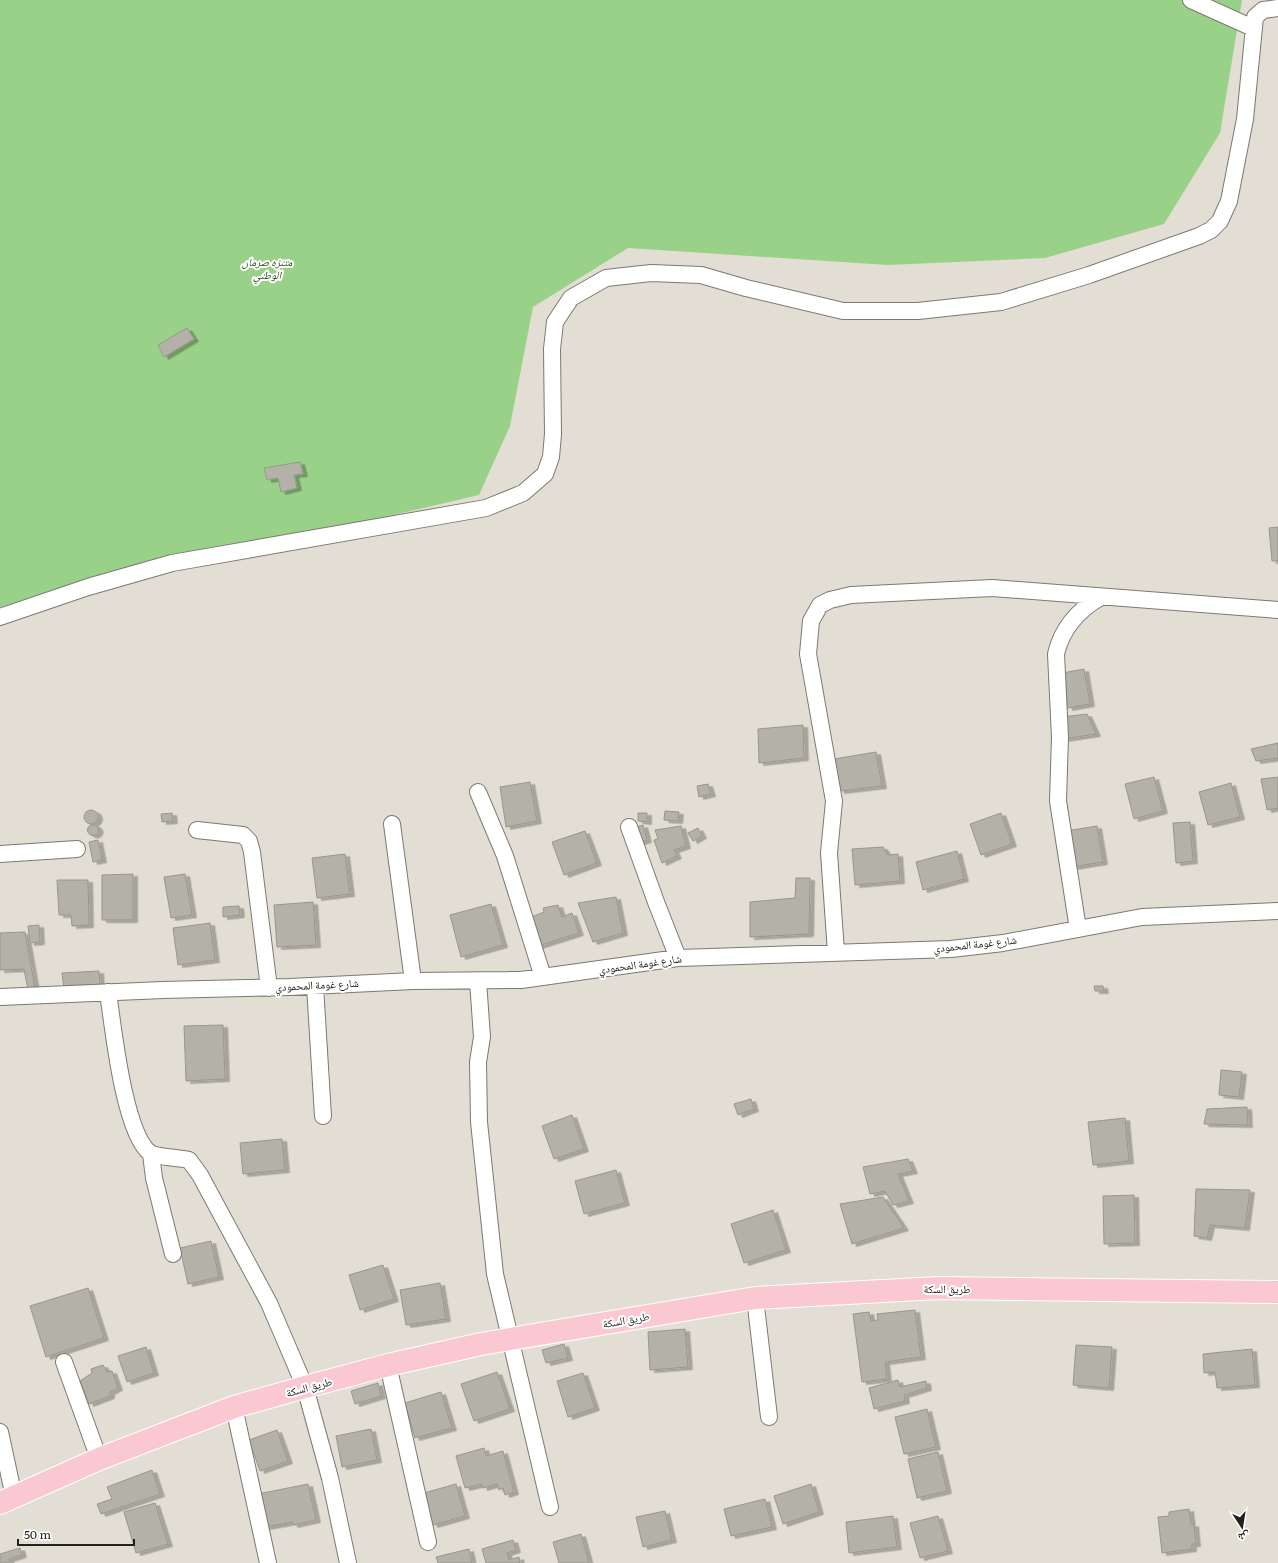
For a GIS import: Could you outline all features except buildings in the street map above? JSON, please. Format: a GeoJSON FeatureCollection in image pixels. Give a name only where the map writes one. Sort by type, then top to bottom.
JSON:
{"type":"FeatureCollection","features":[{"type":"Feature","properties":{"kind":"main road","name":"طريق السكة"},"geometry":{"type":"LineString","coordinates":[[7,1500],[99,1459],[234,1407],[305,1387],[388,1365],[509,1340],[755,1298],[938,1288],[1278,1292]]}},
{"type":"Feature","properties":{"kind":"street"},"geometry":{"type":"LineString","coordinates":[[1191,0],[1253,28]]}},
{"type":"Feature","properties":{"kind":"street"},"geometry":{"type":"LineString","coordinates":[[0,617],[88,586],[172,563],[486,508],[522,493],[545,474],[551,457],[554,434],[552,349],[555,322],[570,298],[606,278],[651,273],[701,274],[746,288],[843,311],[918,311],[1002,302],[1089,276],[1199,236],[1211,230],[1220,221],[1229,201],[1245,120],[1255,17],[1259,13],[1278,8]]}},
{"type":"Feature","properties":{"kind":"street"},"geometry":{"type":"LineString","coordinates":[[836,952],[829,848],[834,801],[808,654],[811,621],[820,605],[830,600],[851,596],[992,588],[1278,610]]}},
{"type":"Feature","properties":{"kind":"street"},"geometry":{"type":"LineString","coordinates":[[1078,929],[1058,801],[1060,737],[1056,654],[1059,641],[1072,619],[1085,606],[1102,596]]}},
{"type":"Feature","properties":{"kind":"street"},"geometry":{"type":"LineString","coordinates":[[478,792],[505,856],[543,977]]}},
{"type":"Feature","properties":{"kind":"street"},"geometry":{"type":"LineString","coordinates":[[392,824],[413,981]]}},
{"type":"Feature","properties":{"kind":"street"},"geometry":{"type":"LineString","coordinates":[[629,827],[678,958]]}},
{"type":"Feature","properties":{"kind":"street"},"geometry":{"type":"LineString","coordinates":[[196,830],[243,835],[249,841],[256,880],[269,988]]}},
{"type":"Feature","properties":{"kind":"street"},"geometry":{"type":"LineString","coordinates":[[0,854],[77,849]]}},
{"type":"Feature","properties":{"kind":"street","name":"شارع غومة المحمودي"},"geometry":{"type":"LineString","coordinates":[[0,997],[108,992],[269,988],[413,981],[521,980],[678,958],[951,949],[1003,943],[1142,917],[1278,911]]}},
{"type":"Feature","properties":{"kind":"street"},"geometry":{"type":"LineString","coordinates":[[478,980],[482,1037],[478,1062],[479,1122],[495,1274],[509,1340],[550,1507]]}},
{"type":"Feature","properties":{"kind":"street"},"geometry":{"type":"LineString","coordinates":[[315,986],[323,1116]]}},
{"type":"Feature","properties":{"kind":"street"},"geometry":{"type":"LineString","coordinates":[[108,992],[124,1092],[140,1142],[151,1154],[154,1178],[173,1254]]}},
{"type":"Feature","properties":{"kind":"street"},"geometry":{"type":"LineString","coordinates":[[151,1154],[189,1160],[200,1175],[269,1303],[305,1387],[330,1478],[348,1563]]}},
{"type":"Feature","properties":{"kind":"street"},"geometry":{"type":"LineString","coordinates":[[755,1298],[769,1417]]}},
{"type":"Feature","properties":{"kind":"street"},"geometry":{"type":"LineString","coordinates":[[64,1362],[99,1459]]}},
{"type":"Feature","properties":{"kind":"street"},"geometry":{"type":"LineString","coordinates":[[388,1365],[428,1542]]}},
{"type":"Feature","properties":{"kind":"street"},"geometry":{"type":"LineString","coordinates":[[234,1407],[268,1563]]}},
{"type":"Feature","properties":{"kind":"street"},"geometry":{"type":"LineString","coordinates":[[0,1432],[7,1500]]}},
{"type":"Feature","properties":{"kind":"green space","name":"متنزه صرمان الوطني"},"geometry":{"type":"Polygon","coordinates":[[[0,0],[1242,0],[1220,133],[1164,224],[1045,258],[888,265],[628,248],[533,307],[510,426],[479,495],[0,607],[0,0]]]}}]}
